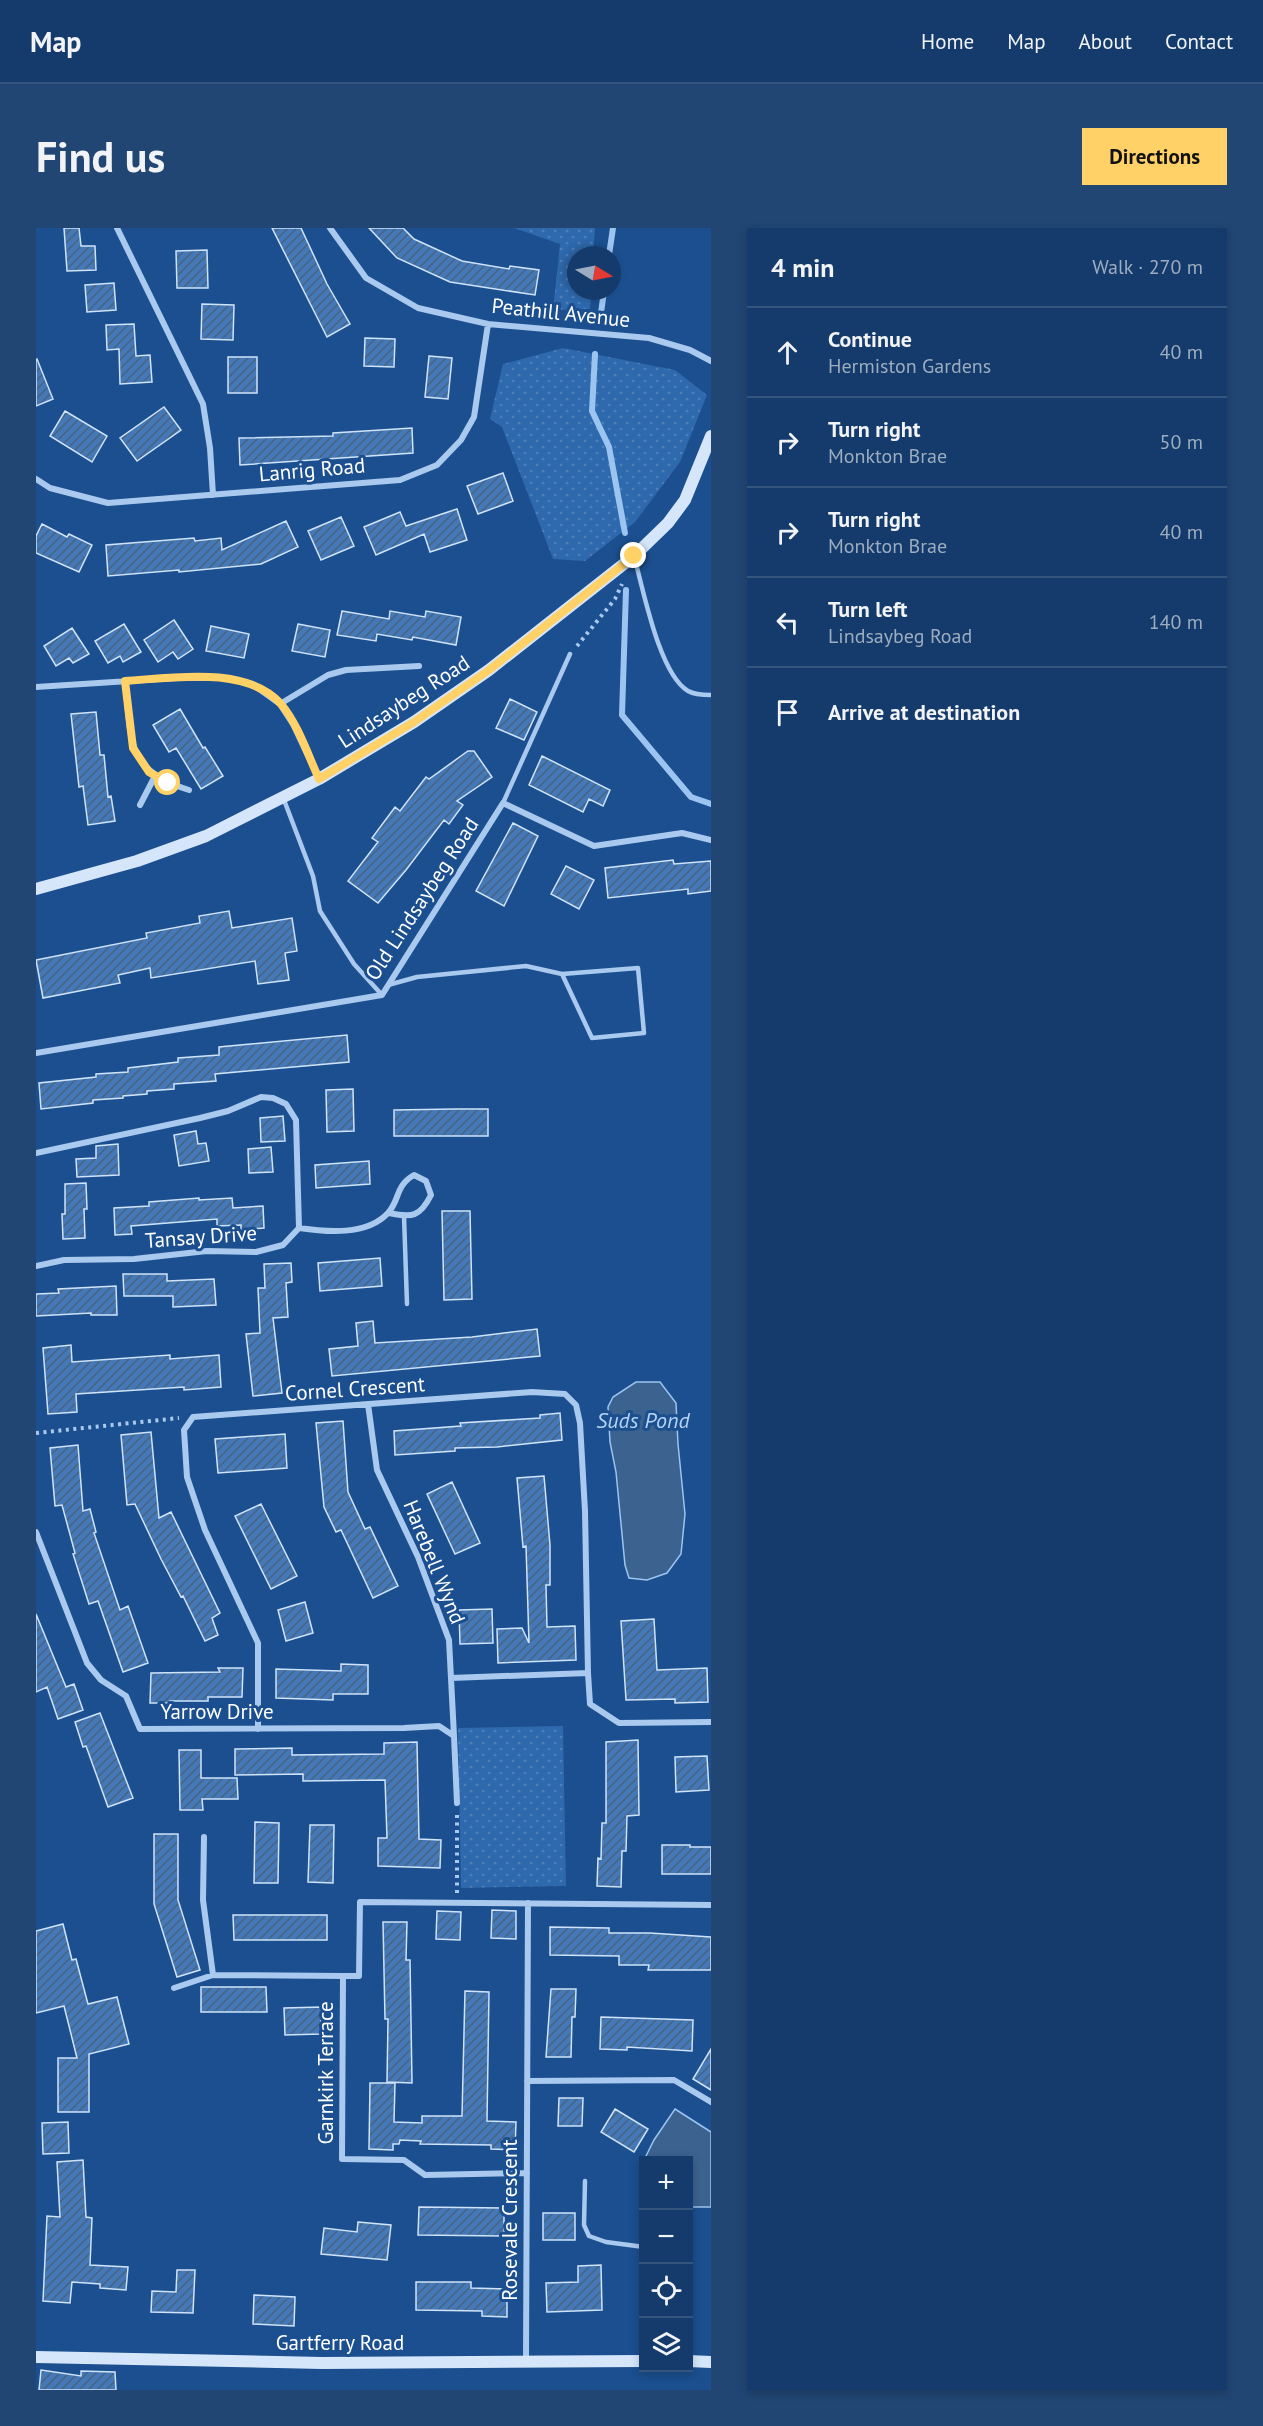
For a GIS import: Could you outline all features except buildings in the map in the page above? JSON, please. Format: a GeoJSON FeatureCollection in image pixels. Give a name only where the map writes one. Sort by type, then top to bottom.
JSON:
{"type":"FeatureCollection","features":[{"type":"Feature","properties":{"kind":"main road","name":"Lindsaybeg Road"},"geometry":{"type":"LineString","coordinates":[[36,889],[137,861],[206,836],[319,779],[414,722],[489,670],[634,556],[668,523],[685,500],[711,436]]}},
{"type":"Feature","properties":{"kind":"main road","name":"Gartferry Road"},"geometry":{"type":"LineString","coordinates":[[36,2357],[322,2363],[639,2361]]}},
{"type":"Feature","properties":{"kind":"main road"},"geometry":{"type":"LineString","coordinates":[[693,2361],[711,2362]]}},
{"type":"Feature","properties":{"kind":"street"},"geometry":{"type":"LineString","coordinates":[[117,228],[203,404],[210,448],[213,495]]}},
{"type":"Feature","properties":{"kind":"street","name":"Peathill Avenue"},"geometry":{"type":"LineString","coordinates":[[330,228],[366,278],[418,308],[489,324],[648,338],[690,350],[711,361]]}},
{"type":"Feature","properties":{"kind":"street","name":"Lanrig Road"},"geometry":{"type":"LineString","coordinates":[[36,479],[50,489],[108,503],[400,480],[437,465],[461,440],[474,417],[489,324]]}},
{"type":"Feature","properties":{"kind":"street"},"geometry":{"type":"LineString","coordinates":[[280,704],[328,675],[346,670],[419,666]]}},
{"type":"Feature","properties":{"kind":"street"},"geometry":{"type":"LineString","coordinates":[[36,687],[125,681],[229,678],[252,684],[280,704],[293,724],[319,779]]}},
{"type":"Feature","properties":{"kind":"street"},"geometry":{"type":"LineString","coordinates":[[125,681],[133,748],[140,761],[155,776],[189,790]]}},
{"type":"Feature","properties":{"kind":"street"},"geometry":{"type":"LineString","coordinates":[[140,805],[155,776]]}},
{"type":"Feature","properties":{"kind":"street","name":"Old Lindsaybeg Road"},"geometry":{"type":"LineString","coordinates":[[36,1053],[382,995],[503,803],[594,846],[682,833],[711,840]]}},
{"type":"Feature","properties":{"kind":"street"},"geometry":{"type":"LineString","coordinates":[[36,1153],[200,1118],[228,1111],[261,1097],[273,1098],[286,1104],[296,1120],[299,1228],[322,1232],[343,1232],[374,1222],[389,1213],[405,1180],[414,1175],[426,1181],[431,1195],[423,1209],[411,1216],[389,1213]]}},
{"type":"Feature","properties":{"kind":"street","name":"Tansay Drive"},"geometry":{"type":"LineString","coordinates":[[36,1266],[64,1260],[134,1259],[207,1251],[256,1252],[283,1245],[299,1228]]}},
{"type":"Feature","properties":{"kind":"street","name":"Cornel Crescent"},"geometry":{"type":"LineString","coordinates":[[193,1417],[532,1392],[565,1394],[576,1405],[580,1424],[585,1511],[590,1704],[619,1723],[711,1722]]}},
{"type":"Feature","properties":{"kind":"street","name":"Harebell Wynd"},"geometry":{"type":"LineString","coordinates":[[368,1404],[377,1470],[418,1557],[449,1640],[454,1736]]}},
{"type":"Feature","properties":{"kind":"street"},"geometry":{"type":"LineString","coordinates":[[193,1417],[184,1430],[188,1477],[206,1530],[258,1643],[258,1729]]}},
{"type":"Feature","properties":{"kind":"street","name":"Yarrow Drive"},"geometry":{"type":"LineString","coordinates":[[36,1532],[87,1663],[101,1680],[126,1696],[140,1729],[439,1726],[454,1736]]}},
{"type":"Feature","properties":{"kind":"street"},"geometry":{"type":"LineString","coordinates":[[451,1678],[588,1673]]}},
{"type":"Feature","properties":{"kind":"street"},"geometry":{"type":"LineString","coordinates":[[454,1736],[457,1803]]}},
{"type":"Feature","properties":{"kind":"street"},"geometry":{"type":"LineString","coordinates":[[204,1837],[203,1900],[213,1975]]}},
{"type":"Feature","properties":{"kind":"street","name":"Garnkirk Terrace"},"geometry":{"type":"LineString","coordinates":[[174,1988],[213,1975],[359,1976],[360,1902],[528,1904]]}},
{"type":"Feature","properties":{"kind":"street"},"geometry":{"type":"LineString","coordinates":[[528,1904],[711,1905]]}},
{"type":"Feature","properties":{"kind":"street","name":"Rosevale Crescent"},"geometry":{"type":"LineString","coordinates":[[526,2360],[528,1904]]}},
{"type":"Feature","properties":{"kind":"street","name":"Garnkirk Terrace"},"geometry":{"type":"LineString","coordinates":[[343,1976],[342,2159],[404,2160],[425,2175],[526,2173]]}},
{"type":"Feature","properties":{"kind":"street"},"geometry":{"type":"LineString","coordinates":[[527,2080],[674,2080],[711,2102]]}},
{"type":"Feature","properties":{"kind":"lane"},"geometry":{"type":"LineString","coordinates":[[634,556],[657,638],[677,680],[688,691],[711,695]]}},
{"type":"Feature","properties":{"kind":"lane"},"geometry":{"type":"LineString","coordinates":[[503,803],[570,654]]}},
{"type":"Feature","properties":{"kind":"lane"},"geometry":{"type":"LineString","coordinates":[[283,798],[313,876],[320,911],[354,964],[382,995]]}},
{"type":"Feature","properties":{"kind":"lane"},"geometry":{"type":"LineString","coordinates":[[388,985],[417,976],[526,966],[562,974],[638,968],[644,1033],[592,1038],[562,974]]}},
{"type":"Feature","properties":{"kind":"lane"},"geometry":{"type":"LineString","coordinates":[[404,1216],[407,1304]]}},
{"type":"Feature","properties":{"kind":"lane"},"geometry":{"type":"LineString","coordinates":[[585,2181],[584,2225],[589,2236],[606,2242],[639,2246]]}},
{"type":"Feature","properties":{"kind":"path"},"geometry":{"type":"LineString","coordinates":[[570,654],[615,599],[634,556]]}},
{"type":"Feature","properties":{"kind":"path"},"geometry":{"type":"LineString","coordinates":[[36,1433],[193,1417]]}},
{"type":"Feature","properties":{"kind":"path"},"geometry":{"type":"LineString","coordinates":[[457,1803],[457,1903]]}},
{"type":"Feature","properties":{"kind":"shaded area"},"geometry":{"type":"Polygon","coordinates":[[[514,228],[595,228],[594,246],[567,246],[567,300],[590,300],[590,309],[553,310],[560,244],[514,228]]]}},
{"type":"Feature","properties":{"kind":"shaded area"},"geometry":{"type":"Polygon","coordinates":[[[563,348],[675,370],[707,395],[680,462],[635,522],[585,561],[553,559],[502,427],[490,419],[503,364],[563,348]]]}},
{"type":"Feature","properties":{"kind":"shaded area"},"geometry":{"type":"Polygon","coordinates":[[[563,1726],[566,1886],[461,1888],[458,1728],[563,1726]]]}},
{"type":"Feature","properties":{"kind":"water","name":"Suds Pond"},"geometry":{"type":"Polygon","coordinates":[[[636,1382],[660,1382],[676,1403],[685,1514],[681,1554],[667,1573],[647,1580],[629,1578],[625,1565],[608,1407],[613,1397],[636,1382]]]}},
{"type":"Feature","properties":{"kind":"water"},"geometry":{"type":"Polygon","coordinates":[[[675,2109],[711,2132],[711,2207],[693,2207],[693,2156],[646,2156],[675,2109]]]}},
{"type":"Feature","properties":{"kind":"waterway"},"geometry":{"type":"LineString","coordinates":[[610,246],[613,228]]}},
{"type":"Feature","properties":{"kind":"waterway"},"geometry":{"type":"LineString","coordinates":[[601,313],[603,300]]}},
{"type":"Feature","properties":{"kind":"waterway"},"geometry":{"type":"LineString","coordinates":[[595,354],[592,411],[609,447],[625,533]]}},
{"type":"Feature","properties":{"kind":"waterway"},"geometry":{"type":"LineString","coordinates":[[626,590],[622,715],[691,797],[711,804]]}},
{"type":"Feature","properties":{"kind":"route"},"geometry":{"type":"LineString","coordinates":[[168,783],[149,772],[133,748],[125,681],[229,678],[252,684],[280,704],[293,724],[319,779],[414,722],[489,670],[634,556]]}}]}
